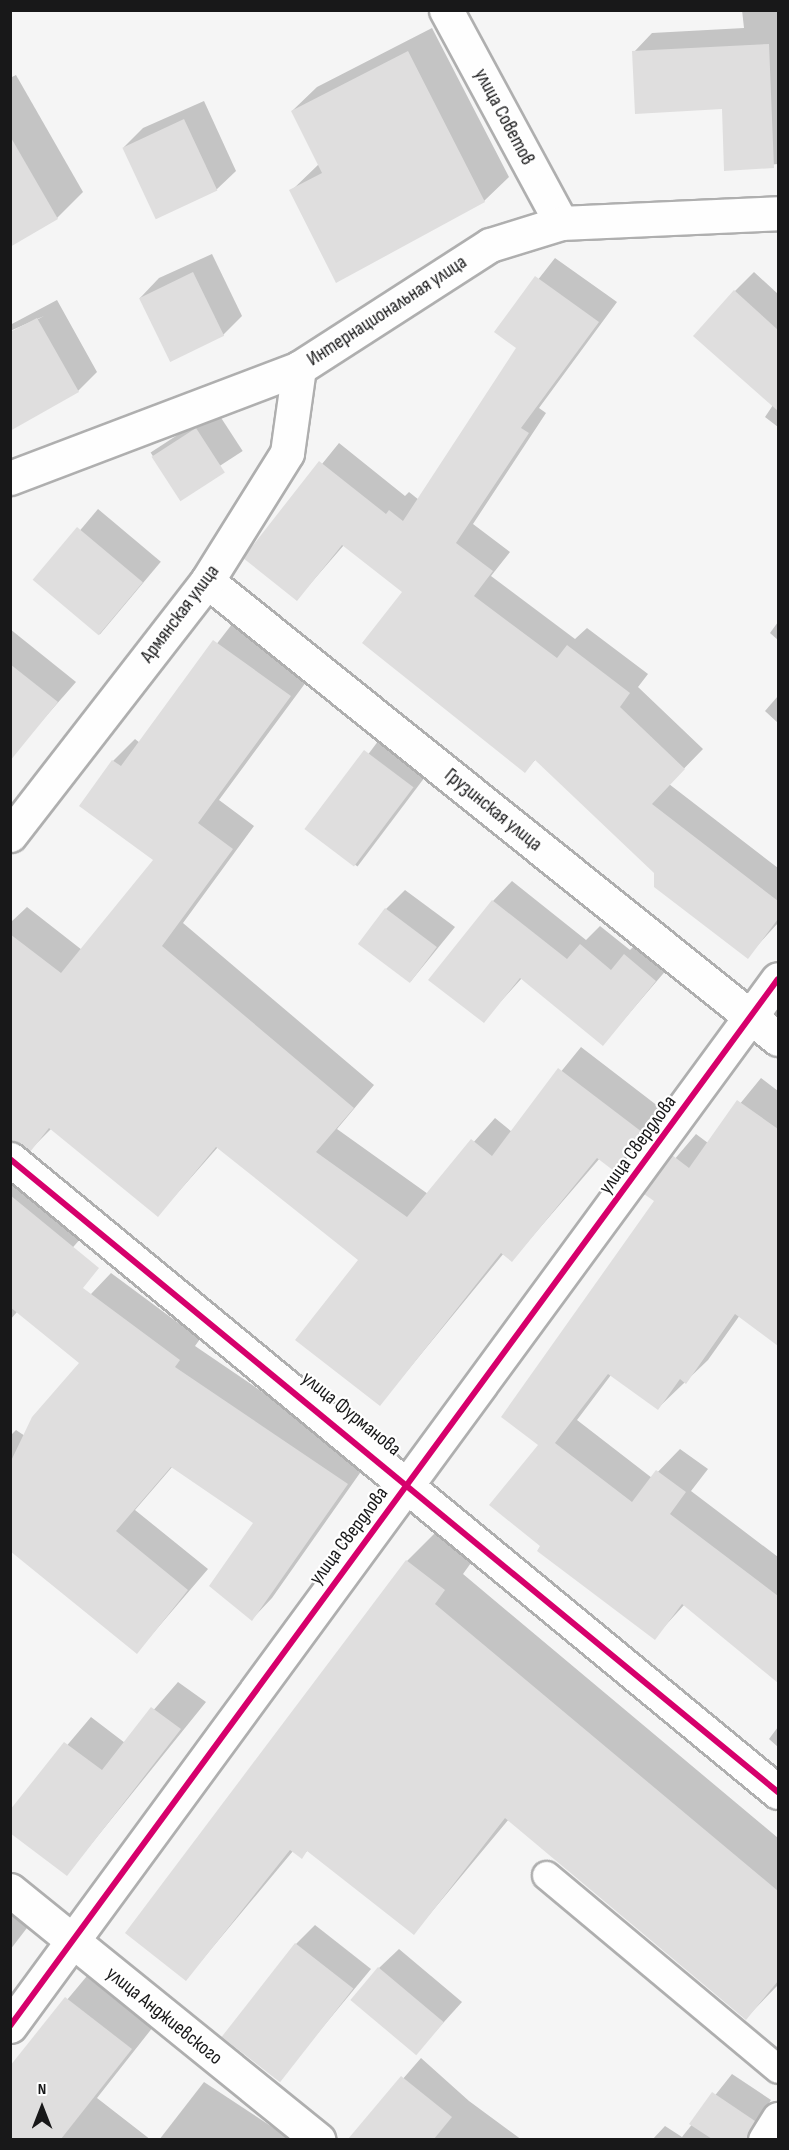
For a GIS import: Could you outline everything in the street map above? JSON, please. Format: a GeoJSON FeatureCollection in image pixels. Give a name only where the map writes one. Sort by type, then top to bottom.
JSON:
{"type":"FeatureCollection","features":[{"type":"Feature","properties":{"kind":"street","name":"улица Советов"},"geometry":{"type":"LineString","coordinates":[[446,10],[561,223]]}},
{"type":"Feature","properties":{"kind":"street","name":"Интернациональная улица"},"geometry":{"type":"LineString","coordinates":[[10,478],[299,368],[490,245],[561,223],[778,213]]}},
{"type":"Feature","properties":{"kind":"street","name":"Армянская улица"},"geometry":{"type":"LineString","coordinates":[[10,835],[207,581],[286,453],[299,368]]}},
{"type":"Feature","properties":{"kind":"street","name":"Грузинская улица"},"geometry":{"type":"LineString","coordinates":[[207,581],[778,1039]]}},
{"type":"Feature","properties":{"kind":"street","name":"улица Свердлова"},"geometry":{"type":"LineString","coordinates":[[10,2026],[70,1940],[410,1483],[778,979]]}},
{"type":"Feature","properties":{"kind":"street","name":"улица Фурманова"},"geometry":{"type":"LineString","coordinates":[[10,1159],[410,1483],[778,1792]]}},
{"type":"Feature","properties":{"kind":"street","name":"улица Анджиевского"},"geometry":{"type":"LineString","coordinates":[[10,1890],[319,2139]]}},
{"type":"Feature","properties":{"kind":"street"},"geometry":{"type":"LineString","coordinates":[[765,2139],[778,2120]]}},
{"type":"Feature","properties":{"kind":"lane"},"geometry":{"type":"LineString","coordinates":[[546,1875],[778,2069]]}},
{"type":"Feature","properties":{"kind":"building"},"geometry":{"type":"Polygon","coordinates":[[[769,44],[774,168],[724,171],[722,109],[635,114],[632,51],[769,44]]]}},
{"type":"Feature","properties":{"kind":"building"},"geometry":{"type":"Polygon","coordinates":[[[408,51],[485,202],[336,283],[289,190],[322,173],[291,111],[408,51]]]}},
{"type":"Feature","properties":{"kind":"building"},"geometry":{"type":"Polygon","coordinates":[[[184,119],[217,191],[156,219],[122,148],[184,119]]]}},
{"type":"Feature","properties":{"kind":"building"},"geometry":{"type":"Polygon","coordinates":[[[10,136],[58,219],[10,247],[10,136]]]}},
{"type":"Feature","properties":{"kind":"building"},"geometry":{"type":"Polygon","coordinates":[[[193,272],[224,336],[170,362],[139,298],[193,272]]]}},
{"type":"Feature","properties":{"kind":"building"},"geometry":{"type":"Polygon","coordinates":[[[535,276],[599,322],[521,428],[529,433],[456,543],[493,571],[474,596],[557,658],[567,645],[630,693],[620,707],[685,769],[652,804],[778,901],[778,919],[748,959],[654,887],[654,873],[535,760],[525,773],[362,643],[402,592],[342,545],[297,601],[243,558],[319,461],[386,514],[389,510],[403,521],[516,348],[494,332],[535,276]]]}},
{"type":"Feature","properties":{"kind":"building"},"geometry":{"type":"Polygon","coordinates":[[[734,290],[778,330],[778,411],[693,336],[734,290]]]}},
{"type":"Feature","properties":{"kind":"building"},"geometry":{"type":"Polygon","coordinates":[[[37,318],[79,392],[10,431],[10,332],[37,318]]]}},
{"type":"Feature","properties":{"kind":"building"},"geometry":{"type":"Polygon","coordinates":[[[196,428],[225,472],[180,501],[152,457],[196,428]]]}},
{"type":"Feature","properties":{"kind":"building"},"geometry":{"type":"Polygon","coordinates":[[[77,527],[143,582],[99,635],[33,580],[77,527]]]}},
{"type":"Feature","properties":{"kind":"building"},"geometry":{"type":"Polygon","coordinates":[[[213,640],[291,696],[198,823],[233,849],[162,946],[354,1108],[316,1152],[407,1217],[471,1139],[492,1156],[558,1068],[642,1132],[614,1171],[597,1158],[512,1262],[501,1253],[380,1406],[295,1340],[358,1260],[216,1147],[158,1217],[49,1128],[30,1152],[10,1141],[10,934],[61,973],[153,860],[79,806],[112,760],[121,766],[213,640]]]}},
{"type":"Feature","properties":{"kind":"building"},"geometry":{"type":"Polygon","coordinates":[[[10,664],[58,702],[10,761],[10,664]]]}},
{"type":"Feature","properties":{"kind":"building"},"geometry":{"type":"Polygon","coordinates":[[[364,750],[414,787],[354,866],[304,829],[364,750]]]}},
{"type":"Feature","properties":{"kind":"building"},"geometry":{"type":"Polygon","coordinates":[[[492,900],[567,959],[580,944],[611,970],[624,954],[656,981],[603,1046],[520,978],[484,1023],[428,980],[492,900]]]}},
{"type":"Feature","properties":{"kind":"building"},"geometry":{"type":"Polygon","coordinates":[[[385,908],[437,947],[410,983],[358,944],[385,908]]]}},
{"type":"Feature","properties":{"kind":"building"},"geometry":{"type":"Polygon","coordinates":[[[737,1100],[778,1129],[778,1346],[735,1314],[686,1384],[680,1379],[658,1410],[608,1374],[555,1443],[632,1502],[656,1470],[686,1492],[670,1514],[778,1596],[778,1683],[682,1604],[655,1640],[537,1551],[540,1546],[489,1505],[538,1445],[501,1417],[654,1201],[644,1194],[672,1155],[689,1168],[737,1100]]]}},
{"type":"Feature","properties":{"kind":"building"},"geometry":{"type":"Polygon","coordinates":[[[10,1195],[99,1268],[83,1288],[180,1360],[175,1367],[348,1484],[252,1621],[209,1586],[253,1523],[171,1467],[116,1531],[188,1590],[137,1654],[10,1551],[10,1463],[32,1417],[79,1363],[10,1307],[10,1195]]]}},
{"type":"Feature","properties":{"kind":"building"},"geometry":{"type":"Polygon","coordinates":[[[406,1560],[445,1590],[435,1604],[778,1891],[778,1981],[746,2020],[505,1818],[414,1935],[307,1851],[302,1859],[290,1850],[186,1981],[125,1933],[406,1560]]]}},
{"type":"Feature","properties":{"kind":"building"},"geometry":{"type":"Polygon","coordinates":[[[151,1707],[181,1729],[67,1876],[10,1833],[10,1810],[64,1742],[102,1770],[151,1707]]]}},
{"type":"Feature","properties":{"kind":"building"},"geometry":{"type":"Polygon","coordinates":[[[295,1943],[353,1989],[280,2082],[222,2037],[295,1943]]]}},
{"type":"Feature","properties":{"kind":"building"},"geometry":{"type":"Polygon","coordinates":[[[378,1967],[444,2022],[416,2055],[350,2000],[378,1967]]]}},
{"type":"Feature","properties":{"kind":"building"},"geometry":{"type":"Polygon","coordinates":[[[65,1997],[132,2049],[61,2139],[10,2139],[10,2066],[65,1997]]]}},
{"type":"Feature","properties":{"kind":"building"},"geometry":{"type":"Polygon","coordinates":[[[401,2076],[452,2117],[434,2139],[348,2139],[401,2076]]]}},
{"type":"Feature","properties":{"kind":"building"},"geometry":{"type":"Polygon","coordinates":[[[712,2092],[755,2121],[746,2139],[712,2139],[689,2124],[712,2092]]]}},
{"type":"Feature","properties":{"kind":"cycle path"},"geometry":{"type":"LineString","coordinates":[[10,2026],[778,979]]}},
{"type":"Feature","properties":{"kind":"cycle path"},"geometry":{"type":"LineString","coordinates":[[10,1159],[778,1792]]}}]}
